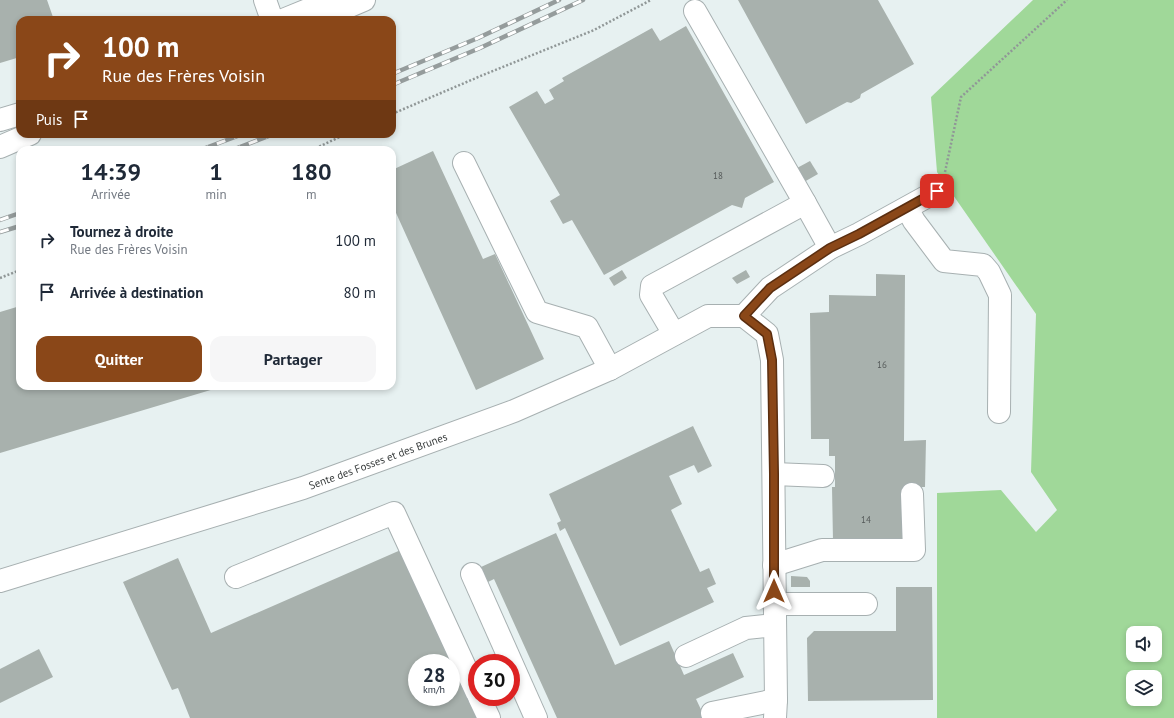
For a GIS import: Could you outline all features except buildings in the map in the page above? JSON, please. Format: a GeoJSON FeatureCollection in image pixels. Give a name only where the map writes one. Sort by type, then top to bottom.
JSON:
{"type":"FeatureCollection","features":[{"type":"Feature","properties":{"kind":"street"},"geometry":{"type":"LineString","coordinates":[[265,0],[271,16]]}},
{"type":"Feature","properties":{"kind":"street"},"geometry":{"type":"LineString","coordinates":[[293,16],[332,0]]}},
{"type":"Feature","properties":{"kind":"street"},"geometry":{"type":"LineString","coordinates":[[326,16],[364,0]]}},
{"type":"Feature","properties":{"kind":"street"},"geometry":{"type":"LineString","coordinates":[[695,11],[830,248]]}},
{"type":"Feature","properties":{"kind":"street"},"geometry":{"type":"LineString","coordinates":[[0,120],[16,115]]}},
{"type":"Feature","properties":{"kind":"street"},"geometry":{"type":"LineString","coordinates":[[0,147],[21,138]]}},
{"type":"Feature","properties":{"kind":"street"},"geometry":{"type":"LineString","coordinates":[[464,163],[536,312],[586,327],[610,369]]}},
{"type":"Feature","properties":{"kind":"street"},"geometry":{"type":"LineString","coordinates":[[712,713],[775,709],[772,360],[767,334],[744,316],[770,288],[830,248],[859,234],[937,191]]}},
{"type":"Feature","properties":{"kind":"street"},"geometry":{"type":"LineString","coordinates":[[674,334],[651,295],[652,286],[805,203]]}},
{"type":"Feature","properties":{"kind":"street"},"geometry":{"type":"LineString","coordinates":[[906,208],[944,261],[983,265],[989,272],[1000,295],[998,412]]}},
{"type":"Feature","properties":{"kind":"street","name":"Sente des Fosses et des Brunes"},"geometry":{"type":"LineString","coordinates":[[0,581],[303,488],[514,411],[610,369],[708,316],[744,316]]}},
{"type":"Feature","properties":{"kind":"street"},"geometry":{"type":"LineString","coordinates":[[774,474],[823,476]]}},
{"type":"Feature","properties":{"kind":"street"},"geometry":{"type":"LineString","coordinates":[[774,565],[822,550],[914,550],[912,494]]}},
{"type":"Feature","properties":{"kind":"street"},"geometry":{"type":"LineString","coordinates":[[236,577],[394,513],[468,673]]}},
{"type":"Feature","properties":{"kind":"street"},"geometry":{"type":"LineString","coordinates":[[472,574],[536,718]]}},
{"type":"Feature","properties":{"kind":"street"},"geometry":{"type":"LineString","coordinates":[[686,656],[774,615],[866,604]]}},
{"type":"Feature","properties":{"kind":"street"},"geometry":{"type":"LineString","coordinates":[[483,706],[488,718]]}},
{"type":"Feature","properties":{"kind":"path"},"geometry":{"type":"LineString","coordinates":[[396,112],[594,30],[650,0]]}},
{"type":"Feature","properties":{"kind":"path"},"geometry":{"type":"LineString","coordinates":[[937,191],[945,172],[961,97],[1067,0]]}},
{"type":"Feature","properties":{"kind":"path"},"geometry":{"type":"LineString","coordinates":[[320,146],[338,138]]}},
{"type":"Feature","properties":{"kind":"path"},"geometry":{"type":"LineString","coordinates":[[0,278],[16,272]]}},
{"type":"Feature","properties":{"kind":"green space"},"geometry":{"type":"Polygon","coordinates":[[[1033,0],[1174,0],[1174,718],[937,718],[937,493],[1001,490],[1036,532],[1057,510],[1031,472],[1036,314],[937,172],[931,97],[1033,0]]]}},
{"type":"Feature","properties":{"kind":"railway"},"geometry":{"type":"LineString","coordinates":[[396,72],[478,38],[559,0]]}},
{"type":"Feature","properties":{"kind":"railway"},"geometry":{"type":"LineString","coordinates":[[396,83],[480,48],[583,0]]}},
{"type":"Feature","properties":{"kind":"railway"},"geometry":{"type":"LineString","coordinates":[[211,146],[232,138]]}},
{"type":"Feature","properties":{"kind":"railway"},"geometry":{"type":"LineString","coordinates":[[242,146],[264,138]]}},
{"type":"Feature","properties":{"kind":"railway"},"geometry":{"type":"LineString","coordinates":[[0,220],[16,214]]}},
{"type":"Feature","properties":{"kind":"railway"},"geometry":{"type":"LineString","coordinates":[[0,232],[16,227]]}},
{"type":"Feature","properties":{"kind":"route"},"geometry":{"type":"LineString","coordinates":[[774,591],[772,360],[767,334],[744,316],[770,288],[830,248],[859,234],[937,191]]}}]}
